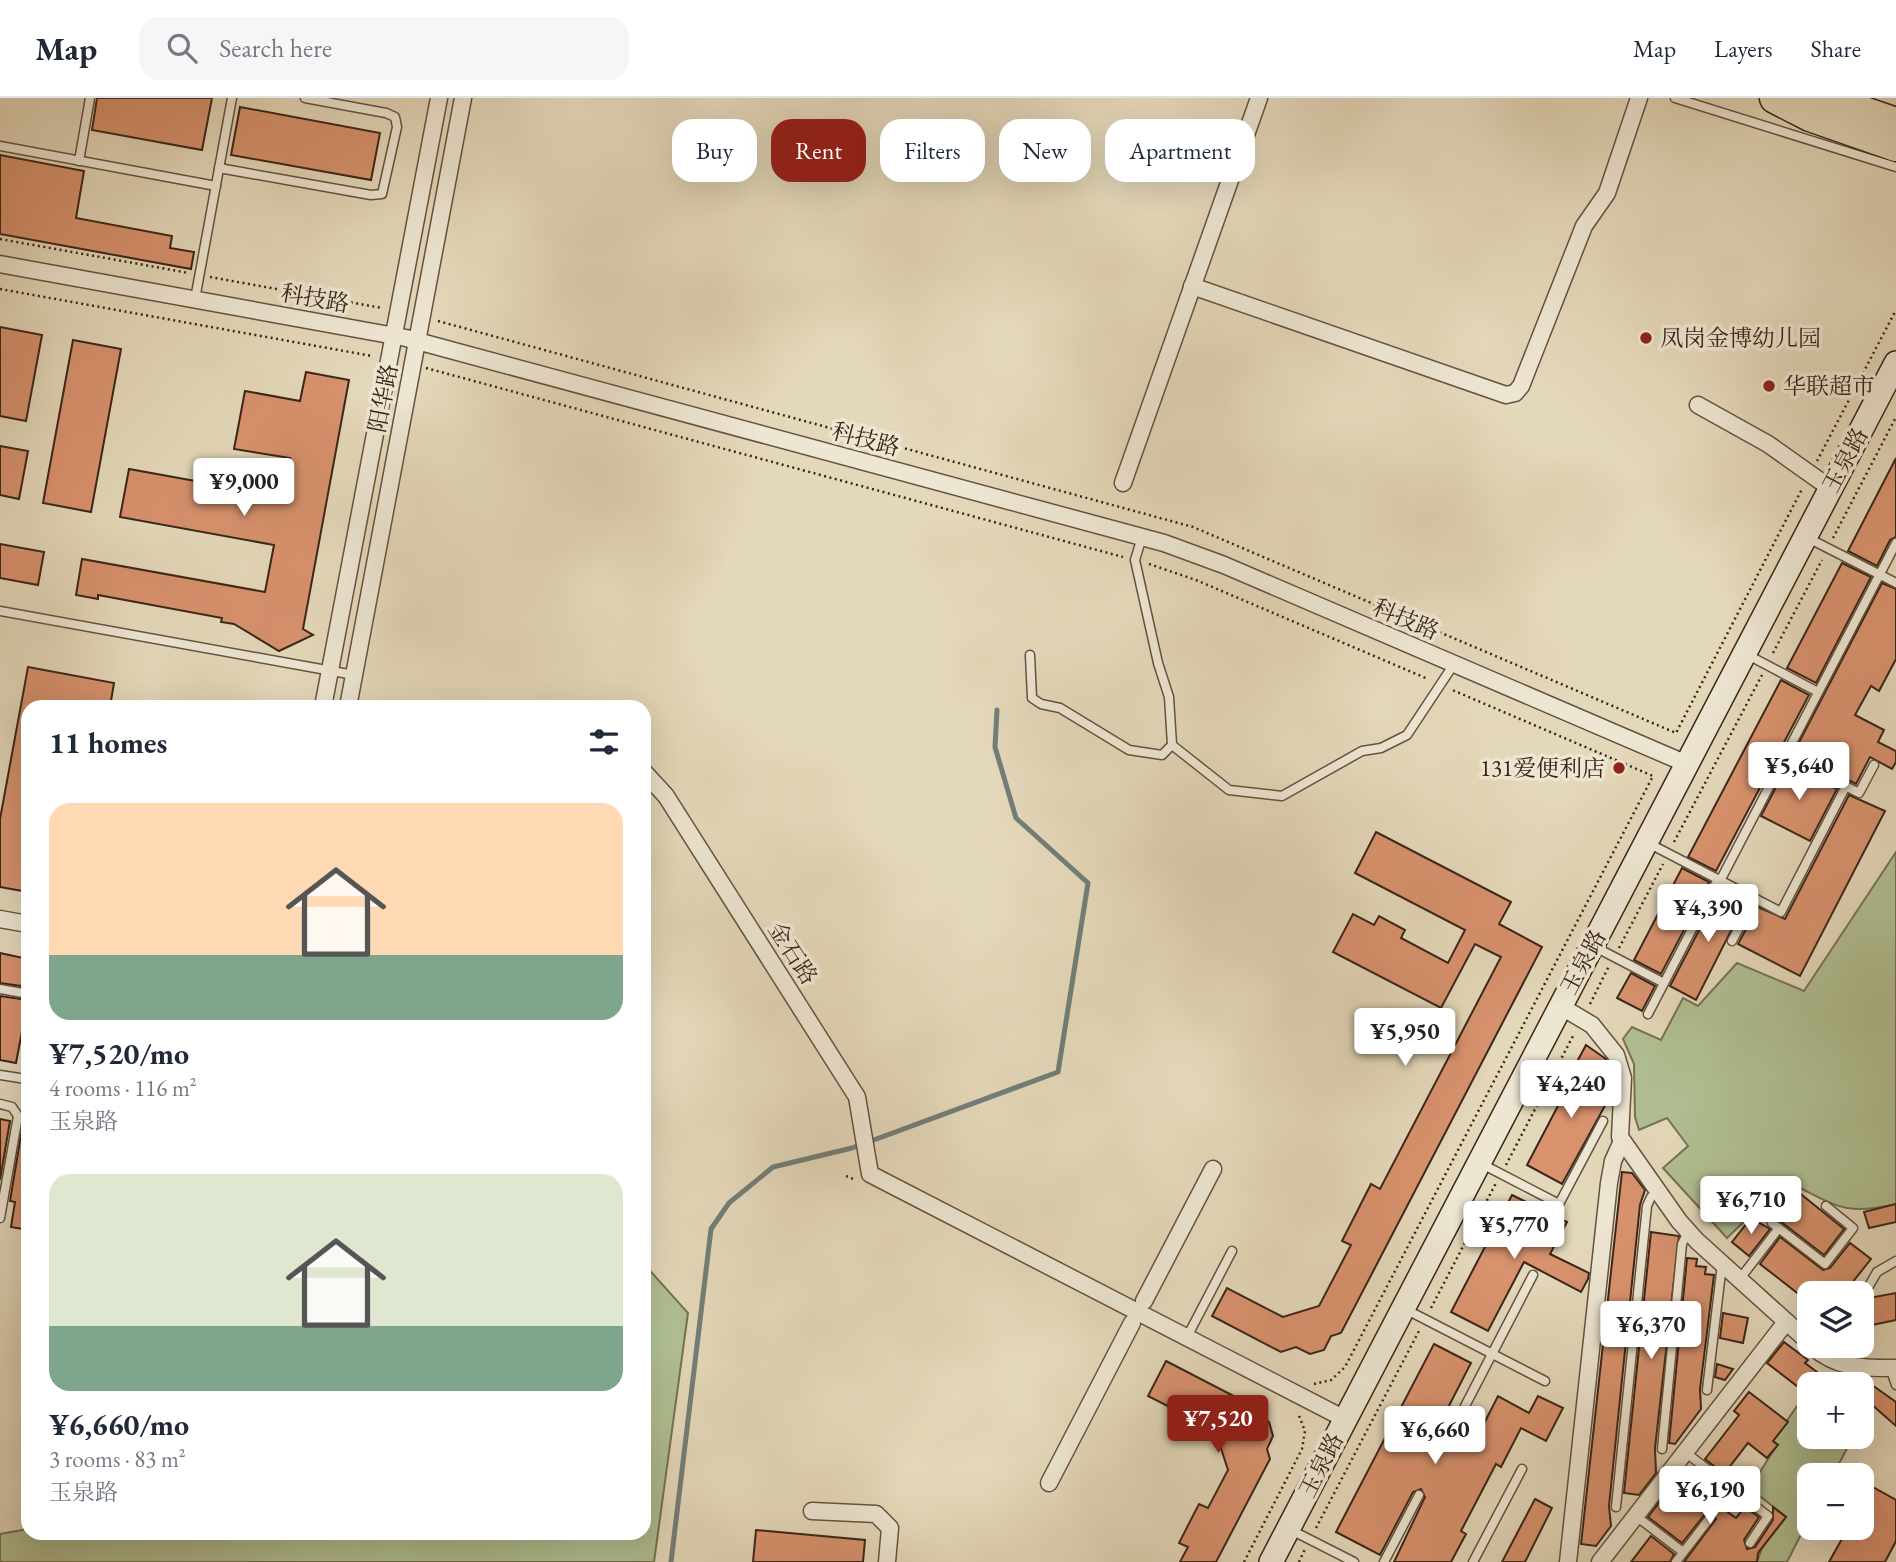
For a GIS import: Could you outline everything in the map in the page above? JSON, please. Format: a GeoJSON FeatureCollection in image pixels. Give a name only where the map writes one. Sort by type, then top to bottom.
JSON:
{"type":"FeatureCollection","features":[{"type":"Feature","properties":{"kind":"highway"},"geometry":{"type":"LineString","coordinates":[[1775,98],[1810,116],[1896,146]]}},
{"type":"Feature","properties":{"kind":"highway"},"geometry":{"type":"LineString","coordinates":[[1823,98],[1896,123]]}},
{"type":"Feature","properties":{"kind":"street","name":"阳华路"},"geometry":{"type":"LineString","coordinates":[[324,700],[439,98]]}},
{"type":"Feature","properties":{"kind":"street","name":"阳华路"},"geometry":{"type":"LineString","coordinates":[[349,700],[463,98]]}},
{"type":"Feature","properties":{"kind":"street"},"geometry":{"type":"LineString","coordinates":[[1123,483],[1259,98]]}},
{"type":"Feature","properties":{"kind":"street"},"geometry":{"type":"LineString","coordinates":[[1192,286],[1506,395],[1515,393],[1521,386],[1584,226],[1607,193],[1639,98]]}},
{"type":"Feature","properties":{"kind":"street","name":"科技路"},"geometry":{"type":"LineString","coordinates":[[0,264],[394,335],[1142,537],[1224,565],[1687,764]]}},
{"type":"Feature","properties":{"kind":"street","name":"玉泉路"},"geometry":{"type":"LineString","coordinates":[[1271,1562],[1896,363]]}},
{"type":"Feature","properties":{"kind":"street"},"geometry":{"type":"LineString","coordinates":[[1698,405],[1768,444],[1830,488]]}},
{"type":"Feature","properties":{"kind":"street","name":"金石路"},"geometry":{"type":"LineString","coordinates":[[651,780],[666,796],[857,1097],[870,1174],[1187,1337]]}},
{"type":"Feature","properties":{"kind":"street"},"geometry":{"type":"LineString","coordinates":[[0,919],[21,923]]}},
{"type":"Feature","properties":{"kind":"street"},"geometry":{"type":"LineString","coordinates":[[1560,1006],[1582,1018],[1601,1034],[1619,1062],[1623,1089],[1619,1133],[1658,1192],[1688,1232],[1797,1332]]}},
{"type":"Feature","properties":{"kind":"street"},"geometry":{"type":"LineString","coordinates":[[1568,1562],[1609,1183],[1613,1161],[1622,1141]]}},
{"type":"Feature","properties":{"kind":"street"},"geometry":{"type":"LineString","coordinates":[[1144,1301],[1213,1169]]}},
{"type":"Feature","properties":{"kind":"street"},"geometry":{"type":"LineString","coordinates":[[1600,1562],[1786,1322]]}},
{"type":"Feature","properties":{"kind":"street"},"geometry":{"type":"LineString","coordinates":[[1049,1483],[1132,1323]]}},
{"type":"Feature","properties":{"kind":"street"},"geometry":{"type":"LineString","coordinates":[[1187,1337],[1345,1419]]}},
{"type":"Feature","properties":{"kind":"street"},"geometry":{"type":"LineString","coordinates":[[1829,1358],[1836,1363],[1893,1368]]}},
{"type":"Feature","properties":{"kind":"street"},"geometry":{"type":"LineString","coordinates":[[812,1511],[876,1514],[890,1528],[887,1562]]}},
{"type":"Feature","properties":{"kind":"lane"},"geometry":{"type":"LineString","coordinates":[[79,161],[90,98]]}},
{"type":"Feature","properties":{"kind":"lane"},"geometry":{"type":"LineString","coordinates":[[195,299],[232,98]]}},
{"type":"Feature","properties":{"kind":"lane"},"geometry":{"type":"LineString","coordinates":[[219,168],[371,195],[382,194],[397,127],[395,117],[305,98]]}},
{"type":"Feature","properties":{"kind":"lane"},"geometry":{"type":"LineString","coordinates":[[1675,98],[1896,167]]}},
{"type":"Feature","properties":{"kind":"lane"},"geometry":{"type":"LineString","coordinates":[[0,146],[216,186]]}},
{"type":"Feature","properties":{"kind":"lane"},"geometry":{"type":"LineString","coordinates":[[1142,537],[1135,560],[1158,663],[1169,697],[1172,745],[1229,790],[1282,796],[1362,751],[1381,748],[1407,735],[1454,664]]}},
{"type":"Feature","properties":{"kind":"lane"},"geometry":{"type":"LineString","coordinates":[[1806,537],[1896,583]]}},
{"type":"Feature","properties":{"kind":"lane"},"geometry":{"type":"LineString","coordinates":[[1648,1014],[1896,543]]}},
{"type":"Feature","properties":{"kind":"lane"},"geometry":{"type":"LineString","coordinates":[[0,611],[354,675]]}},
{"type":"Feature","properties":{"kind":"lane"},"geometry":{"type":"LineString","coordinates":[[1745,653],[1818,692]]}},
{"type":"Feature","properties":{"kind":"lane"},"geometry":{"type":"LineString","coordinates":[[1030,655],[1032,698],[1041,704],[1060,708],[1129,750],[1162,755],[1172,745]]}},
{"type":"Feature","properties":{"kind":"lane"},"geometry":{"type":"LineString","coordinates":[[1785,755],[1859,793],[1874,765]]}},
{"type":"Feature","properties":{"kind":"lane"},"geometry":{"type":"LineString","coordinates":[[1646,842],[1781,912],[1846,786]]}},
{"type":"Feature","properties":{"kind":"lane"},"geometry":{"type":"LineString","coordinates":[[1732,941],[1755,898]]}},
{"type":"Feature","properties":{"kind":"lane"},"geometry":{"type":"LineString","coordinates":[[1592,946],[1664,983]]}},
{"type":"Feature","properties":{"kind":"lane"},"geometry":{"type":"LineString","coordinates":[[0,989],[21,993]]}},
{"type":"Feature","properties":{"kind":"lane"},"geometry":{"type":"LineString","coordinates":[[0,1074],[21,1078]]}},
{"type":"Feature","properties":{"kind":"lane"},"geometry":{"type":"LineString","coordinates":[[0,1104],[12,1107],[18,1116],[0,1218]]}},
{"type":"Feature","properties":{"kind":"lane"},"geometry":{"type":"LineString","coordinates":[[1479,1163],[1559,1204],[1603,1121]]}},
{"type":"Feature","properties":{"kind":"lane"},"geometry":{"type":"LineString","coordinates":[[1616,1507],[1647,1206],[1651,1197],[1658,1192]]}},
{"type":"Feature","properties":{"kind":"lane"},"geometry":{"type":"LineString","coordinates":[[1739,1279],[1775,1226],[1825,1264],[1853,1228],[1826,1206]]}},
{"type":"Feature","properties":{"kind":"lane"},"geometry":{"type":"LineString","coordinates":[[1662,1449],[1682,1244],[1688,1232]]}},
{"type":"Feature","properties":{"kind":"lane"},"geometry":{"type":"LineString","coordinates":[[1187,1337],[1232,1251]]}},
{"type":"Feature","properties":{"kind":"lane"},"geometry":{"type":"LineString","coordinates":[[1873,1281],[1881,1268],[1896,1261]]}},
{"type":"Feature","properties":{"kind":"lane"},"geometry":{"type":"LineString","coordinates":[[1707,1391],[1722,1264]]}},
{"type":"Feature","properties":{"kind":"lane"},"geometry":{"type":"LineString","coordinates":[[1450,1435],[1533,1275]]}},
{"type":"Feature","properties":{"kind":"lane"},"geometry":{"type":"LineString","coordinates":[[1403,1308],[1545,1381]]}},
{"type":"Feature","properties":{"kind":"lane"},"geometry":{"type":"LineString","coordinates":[[1836,1363],[1839,1358]]}},
{"type":"Feature","properties":{"kind":"lane"},"geometry":{"type":"LineString","coordinates":[[1893,1368],[1896,1385]]}},
{"type":"Feature","properties":{"kind":"lane"},"geometry":{"type":"LineString","coordinates":[[1685,1452],[1768,1516],[1749,1543]]}},
{"type":"Feature","properties":{"kind":"lane"},"geometry":{"type":"LineString","coordinates":[[1473,1562],[1522,1469]]}},
{"type":"Feature","properties":{"kind":"lane"},"geometry":{"type":"LineString","coordinates":[[1384,1562],[1419,1495]]}},
{"type":"Feature","properties":{"kind":"lane"},"geometry":{"type":"LineString","coordinates":[[1636,1516],[1684,1552]]}},
{"type":"Feature","properties":{"kind":"lane"},"geometry":{"type":"LineString","coordinates":[[1676,1562],[1709,1519]]}},
{"type":"Feature","properties":{"kind":"lane"},"geometry":{"type":"LineString","coordinates":[[1289,1528],[1354,1562]]}},
{"type":"Feature","properties":{"kind":"path"},"geometry":{"type":"LineString","coordinates":[[0,289],[378,357]]}},
{"type":"Feature","properties":{"kind":"path"},"geometry":{"type":"LineString","coordinates":[[1676,733],[1896,310]]}},
{"type":"Feature","properties":{"kind":"path"},"geometry":{"type":"LineString","coordinates":[[424,368],[1135,560],[1196,580],[1428,679]]}},
{"type":"Feature","properties":{"kind":"path"},"geometry":{"type":"LineString","coordinates":[[1831,541],[1896,417]]}},
{"type":"Feature","properties":{"kind":"path"},"geometry":{"type":"LineString","coordinates":[[1671,848],[1825,553]]}},
{"type":"Feature","properties":{"kind":"path"},"geometry":{"type":"LineString","coordinates":[[1308,1384],[1331,1380],[1345,1367],[1653,776],[1440,685]]}},
{"type":"Feature","properties":{"kind":"path"},"geometry":{"type":"LineString","coordinates":[[1298,1562],[1665,860]]}},
{"type":"Feature","properties":{"kind":"green space"},"geometry":{"type":"Polygon","coordinates":[[[1896,852],[1896,1204],[1863,1209],[1839,1206],[1786,1181],[1727,1238],[1663,1168],[1688,1146],[1667,1118],[1639,1130],[1635,1117],[1634,1064],[1623,1039],[1632,1027],[1661,1040],[1683,998],[1698,1006],[1737,963],[1804,991],[1896,852]]]}},
{"type":"Feature","properties":{"kind":"green space"},"geometry":{"type":"Polygon","coordinates":[[[651,1272],[688,1313],[654,1562],[0,1562],[0,1534],[21,1530],[21,1540],[651,1540],[651,1272]]]}},
{"type":"Feature","properties":{"kind":"green space"},"geometry":{"type":"Polygon","coordinates":[[[1797,1406],[1797,1449],[1847,1449],[1839,1463],[1797,1463],[1798,1540],[1787,1562],[1757,1562],[1762,1548],[1786,1517],[1750,1488],[1777,1445],[1773,1441],[1797,1406]]]}},
{"type":"Feature","properties":{"kind":"building"},"geometry":{"type":"Polygon","coordinates":[[[97,98],[212,98],[202,150],[92,130],[97,98]]]}},
{"type":"Feature","properties":{"kind":"building"},"geometry":{"type":"Polygon","coordinates":[[[240,107],[380,133],[371,180],[231,155],[240,107]]]}},
{"type":"Feature","properties":{"kind":"building"},"geometry":{"type":"Polygon","coordinates":[[[0,155],[84,171],[76,218],[172,236],[170,248],[194,252],[191,269],[0,234],[0,155]]]}},
{"type":"Feature","properties":{"kind":"building"},"geometry":{"type":"Polygon","coordinates":[[[0,327],[42,335],[26,421],[0,416],[0,327]]]}},
{"type":"Feature","properties":{"kind":"building"},"geometry":{"type":"Polygon","coordinates":[[[73,340],[121,349],[91,512],[43,503],[73,340]]]}},
{"type":"Feature","properties":{"kind":"building"},"geometry":{"type":"Polygon","coordinates":[[[306,372],[349,380],[303,629],[313,635],[279,651],[234,624],[221,622],[222,618],[98,595],[98,599],[76,595],[82,559],[265,592],[274,545],[120,517],[129,469],[283,497],[290,458],[234,449],[245,391],[300,401],[306,372]]]}},
{"type":"Feature","properties":{"kind":"building"},"geometry":{"type":"Polygon","coordinates":[[[0,446],[28,451],[19,499],[0,495],[0,446]]]}},
{"type":"Feature","properties":{"kind":"building"},"geometry":{"type":"Polygon","coordinates":[[[1896,458],[1896,537],[1890,540],[1877,566],[1848,551],[1896,458]]]}},
{"type":"Feature","properties":{"kind":"building"},"geometry":{"type":"Polygon","coordinates":[[[0,544],[44,552],[38,585],[0,578],[0,544]]]}},
{"type":"Feature","properties":{"kind":"building"},"geometry":{"type":"Polygon","coordinates":[[[1842,563],[1871,577],[1816,683],[1787,668],[1842,563]]]}},
{"type":"Feature","properties":{"kind":"building"},"geometry":{"type":"Polygon","coordinates":[[[1882,583],[1896,589],[1896,659],[1879,691],[1871,686],[1855,715],[1884,730],[1878,742],[1896,751],[1896,762],[1892,769],[1870,757],[1856,784],[1794,752],[1882,583]]]}},
{"type":"Feature","properties":{"kind":"building"},"geometry":{"type":"Polygon","coordinates":[[[28,667],[114,683],[111,700],[22,700],[28,667]]]}},
{"type":"Feature","properties":{"kind":"building"},"geometry":{"type":"Polygon","coordinates":[[[1781,680],[1809,695],[1716,871],[1688,857],[1781,680]]]}},
{"type":"Feature","properties":{"kind":"building"},"geometry":{"type":"Polygon","coordinates":[[[21,705],[21,891],[0,887],[0,819],[21,705]]]}},
{"type":"Feature","properties":{"kind":"building"},"geometry":{"type":"Polygon","coordinates":[[[1788,764],[1837,789],[1810,841],[1761,816],[1788,764]]]}},
{"type":"Feature","properties":{"kind":"building"},"geometry":{"type":"Polygon","coordinates":[[[1849,795],[1885,811],[1800,976],[1738,944],[1758,907],[1785,919],[1849,795]]]}},
{"type":"Feature","properties":{"kind":"building"},"geometry":{"type":"Polygon","coordinates":[[[1376,832],[1511,902],[1499,924],[1542,947],[1341,1333],[1331,1336],[1324,1350],[1310,1354],[1296,1347],[1281,1352],[1212,1316],[1227,1288],[1283,1317],[1319,1306],[1351,1245],[1342,1241],[1371,1184],[1380,1189],[1501,957],[1475,944],[1441,1008],[1333,952],[1353,914],[1374,925],[1379,916],[1405,930],[1401,938],[1448,963],[1465,930],[1355,873],[1376,832]]]}},
{"type":"Feature","properties":{"kind":"building"},"geometry":{"type":"Polygon","coordinates":[[[1682,868],[1709,882],[1661,974],[1634,960],[1682,868]]]}},
{"type":"Feature","properties":{"kind":"building"},"geometry":{"type":"Polygon","coordinates":[[[1721,888],[1746,901],[1696,1000],[1670,986],[1721,888]]]}},
{"type":"Feature","properties":{"kind":"building"},"geometry":{"type":"Polygon","coordinates":[[[0,953],[21,958],[21,986],[0,983],[0,953]]]}},
{"type":"Feature","properties":{"kind":"building"},"geometry":{"type":"Polygon","coordinates":[[[1631,973],[1655,986],[1642,1011],[1617,998],[1631,973]]]}},
{"type":"Feature","properties":{"kind":"building"},"geometry":{"type":"Polygon","coordinates":[[[0,996],[21,999],[21,1037],[16,1063],[0,1060],[0,996]]]}},
{"type":"Feature","properties":{"kind":"building"},"geometry":{"type":"Polygon","coordinates":[[[1586,1045],[1606,1059],[1599,1074],[1603,1076],[1593,1095],[1607,1102],[1562,1184],[1527,1165],[1573,1077],[1570,1075],[1586,1045]]]}},
{"type":"Feature","properties":{"kind":"building"},"geometry":{"type":"Polygon","coordinates":[[[0,1119],[10,1121],[0,1180],[0,1119]]]}},
{"type":"Feature","properties":{"kind":"building"},"geometry":{"type":"Polygon","coordinates":[[[21,1135],[21,1229],[11,1227],[15,1202],[10,1201],[21,1135]]]}},
{"type":"Feature","properties":{"kind":"building"},"geometry":{"type":"Polygon","coordinates":[[[1622,1172],[1632,1173],[1645,1190],[1640,1205],[1609,1506],[1611,1526],[1596,1546],[1581,1544],[1622,1172]]]}},
{"type":"Feature","properties":{"kind":"building"},"geometry":{"type":"Polygon","coordinates":[[[1797,1191],[1844,1229],[1824,1255],[1776,1218],[1797,1191]]]}},
{"type":"Feature","properties":{"kind":"building"},"geometry":{"type":"Polygon","coordinates":[[[1512,1195],[1567,1222],[1550,1254],[1589,1273],[1588,1279],[1581,1292],[1524,1262],[1488,1331],[1451,1312],[1512,1195]]]}},
{"type":"Feature","properties":{"kind":"building"},"geometry":{"type":"Polygon","coordinates":[[[1896,1204],[1896,1222],[1869,1228],[1864,1212],[1896,1204]]]}},
{"type":"Feature","properties":{"kind":"building"},"geometry":{"type":"Polygon","coordinates":[[[1751,1218],[1770,1229],[1749,1256],[1732,1242],[1751,1218]]]}},
{"type":"Feature","properties":{"kind":"building"},"geometry":{"type":"Polygon","coordinates":[[[1651,1232],[1679,1236],[1655,1448],[1656,1473],[1639,1495],[1624,1493],[1651,1232]]]}},
{"type":"Feature","properties":{"kind":"building"},"geometry":{"type":"Polygon","coordinates":[[[1780,1237],[1823,1270],[1830,1268],[1850,1243],[1871,1259],[1854,1281],[1797,1281],[1797,1293],[1760,1264],[1780,1237]]]}},
{"type":"Feature","properties":{"kind":"building"},"geometry":{"type":"Polygon","coordinates":[[[1687,1258],[1697,1259],[1696,1266],[1706,1267],[1705,1274],[1714,1275],[1700,1389],[1701,1409],[1675,1444],[1669,1443],[1687,1258]]]}},
{"type":"Feature","properties":{"kind":"building"},"geometry":{"type":"Polygon","coordinates":[[[1896,1293],[1896,1320],[1874,1325],[1874,1297],[1896,1293]]]}},
{"type":"Feature","properties":{"kind":"building"},"geometry":{"type":"Polygon","coordinates":[[[1723,1313],[1748,1318],[1743,1343],[1720,1338],[1723,1313]]]}},
{"type":"Feature","properties":{"kind":"building"},"geometry":{"type":"Polygon","coordinates":[[[1784,1342],[1797,1352],[1797,1358],[1805,1358],[1808,1360],[1805,1363],[1817,1372],[1797,1372],[1797,1386],[1767,1363],[1784,1342]]]}},
{"type":"Feature","properties":{"kind":"building"},"geometry":{"type":"Polygon","coordinates":[[[1434,1344],[1471,1363],[1435,1433],[1448,1441],[1470,1451],[1498,1396],[1529,1413],[1538,1396],[1563,1408],[1546,1441],[1521,1428],[1501,1467],[1496,1464],[1461,1531],[1466,1534],[1451,1562],[1394,1562],[1425,1497],[1421,1489],[1413,1492],[1380,1555],[1336,1532],[1434,1344]]]}},
{"type":"Feature","properties":{"kind":"building"},"geometry":{"type":"Polygon","coordinates":[[[1166,1361],[1253,1406],[1256,1415],[1269,1422],[1273,1436],[1267,1449],[1270,1459],[1216,1562],[1180,1562],[1188,1547],[1179,1543],[1199,1504],[1208,1508],[1228,1470],[1215,1430],[1148,1396],[1166,1361]]]}},
{"type":"Feature","properties":{"kind":"building"},"geometry":{"type":"Polygon","coordinates":[[[1717,1364],[1733,1369],[1725,1380],[1715,1377],[1717,1364]]]}},
{"type":"Feature","properties":{"kind":"building"},"geometry":{"type":"Polygon","coordinates":[[[1874,1386],[1896,1402],[1896,1426],[1874,1407],[1874,1386]]]}},
{"type":"Feature","properties":{"kind":"building"},"geometry":{"type":"Polygon","coordinates":[[[1749,1392],[1788,1422],[1773,1441],[1778,1445],[1767,1458],[1748,1443],[1724,1474],[1705,1459],[1739,1415],[1734,1411],[1749,1392]]]}},
{"type":"Feature","properties":{"kind":"building"},"geometry":{"type":"Polygon","coordinates":[[[1679,1477],[1736,1518],[1745,1507],[1759,1517],[1744,1540],[1747,1549],[1755,1547],[1773,1520],[1773,1507],[1786,1517],[1758,1553],[1757,1562],[1684,1562],[1716,1519],[1712,1513],[1706,1513],[1682,1543],[1648,1517],[1679,1477]]]}},
{"type":"Feature","properties":{"kind":"building"},"geometry":{"type":"Polygon","coordinates":[[[1874,1488],[1896,1500],[1896,1541],[1885,1562],[1829,1562],[1841,1540],[1874,1540],[1874,1488]]]}},
{"type":"Feature","properties":{"kind":"building"},"geometry":{"type":"Polygon","coordinates":[[[1535,1499],[1552,1508],[1525,1562],[1502,1562],[1535,1499]]]}},
{"type":"Feature","properties":{"kind":"building"},"geometry":{"type":"Polygon","coordinates":[[[756,1530],[865,1540],[863,1562],[753,1562],[756,1530]]]}},
{"type":"Feature","properties":{"kind":"building"},"geometry":{"type":"Polygon","coordinates":[[[1651,1536],[1674,1554],[1670,1562],[1631,1562],[1651,1536]]]}},
{"type":"Feature","properties":{"kind":"waterway"},"geometry":{"type":"LineString","coordinates":[[671,1562],[711,1229],[729,1203],[773,1167],[852,1148],[1058,1072],[1088,883],[1016,818],[995,747],[997,710]]}},
{"type":"Feature","properties":{"kind":"place","name":"凤岗金博幼儿园"},"geometry":{"type":"Point","coordinates":[1646,338]}},
{"type":"Feature","properties":{"kind":"place","name":"华联超市"},"geometry":{"type":"Point","coordinates":[1769,386]}},
{"type":"Feature","properties":{"kind":"place","name":"131爱便利店"},"geometry":{"type":"Point","coordinates":[1619,768]}}]}
